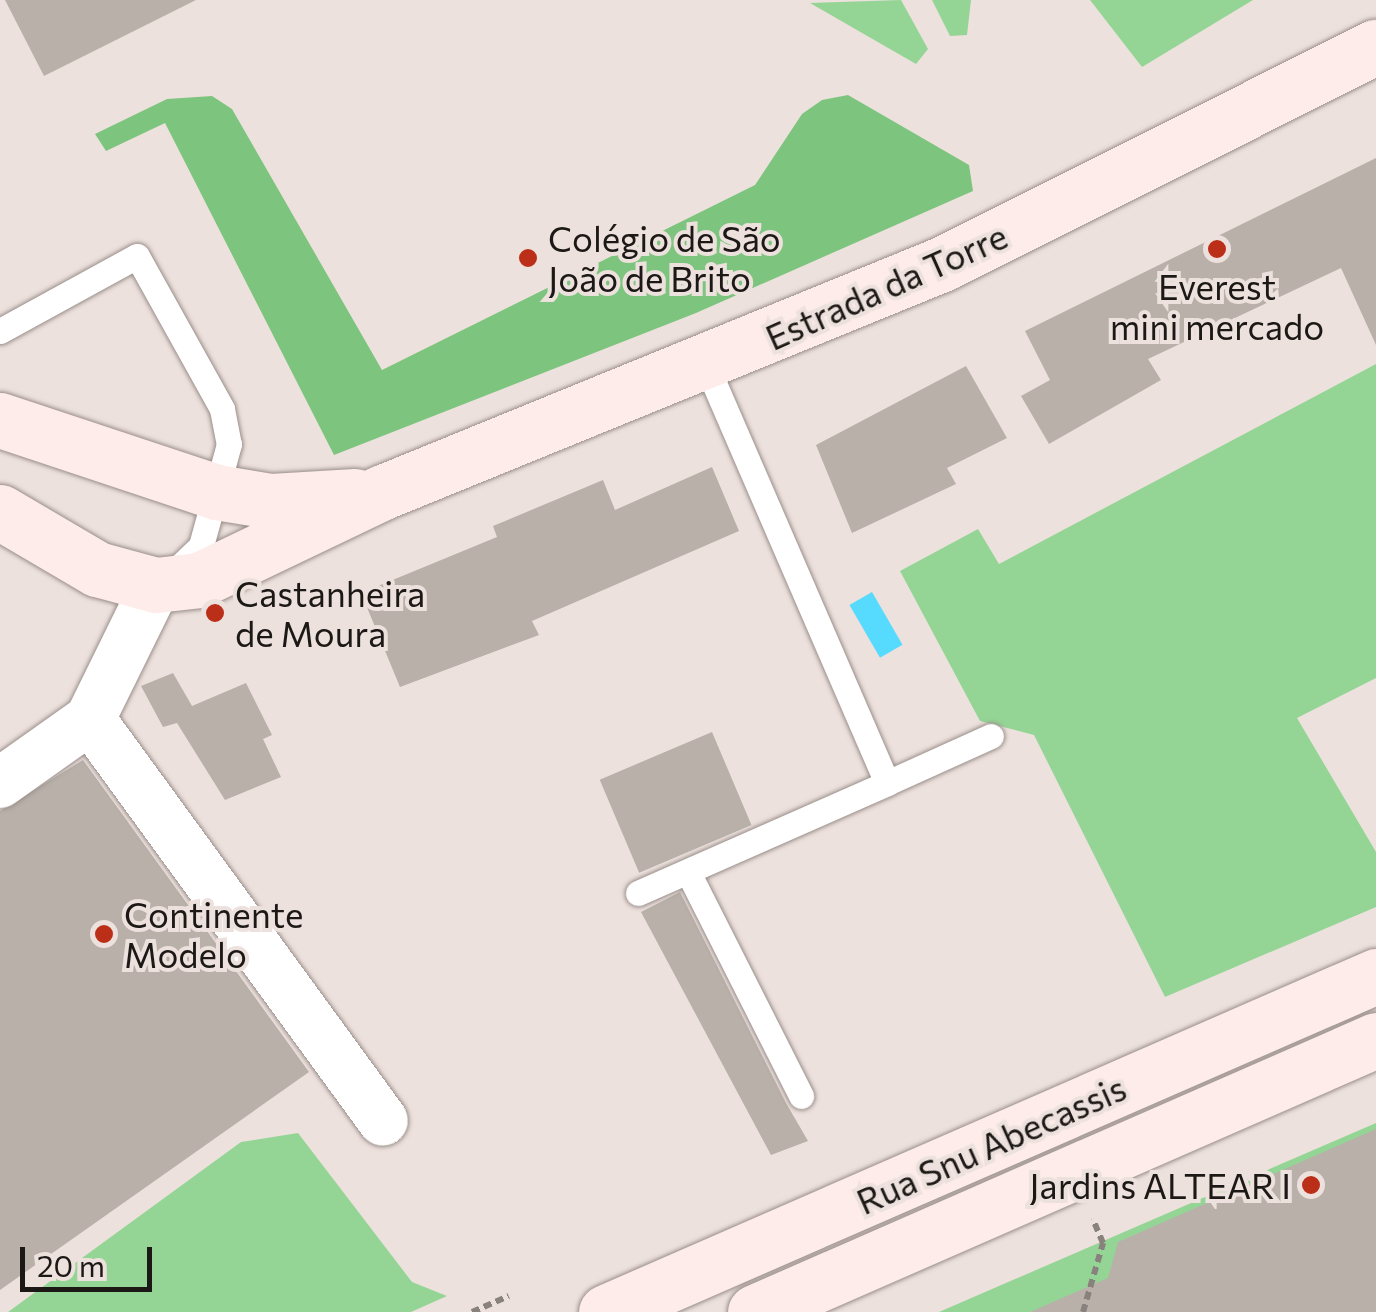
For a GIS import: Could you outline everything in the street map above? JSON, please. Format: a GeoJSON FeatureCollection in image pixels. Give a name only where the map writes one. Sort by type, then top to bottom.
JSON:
{"type":"FeatureCollection","features":[{"type":"Feature","properties":{"kind":"street","name":"Estrada da Torre"},"geometry":{"type":"LineString","coordinates":[[0,512],[97,569],[156,585],[199,580],[382,492],[706,364],[1041,218],[1376,48]]}},
{"type":"Feature","properties":{"kind":"street","name":"Estrada da Torre"},"geometry":{"type":"LineString","coordinates":[[0,420],[216,492],[316,502],[382,492]]}},
{"type":"Feature","properties":{"kind":"street"},"geometry":{"type":"LineString","coordinates":[[0,783],[90,719],[156,585]]}},
{"type":"Feature","properties":{"kind":"street"},"geometry":{"type":"LineString","coordinates":[[90,719],[383,1121]]}},
{"type":"Feature","properties":{"kind":"street","name":"Rua Snu Abecassis"},"geometry":{"type":"LineString","coordinates":[[606,1312],[1376,976]]}},
{"type":"Feature","properties":{"kind":"street","name":"Rua Snu Abecassis"},"geometry":{"type":"LineString","coordinates":[[755,1312],[1376,1040]]}},
{"type":"Feature","properties":{"kind":"lane"},"geometry":{"type":"LineString","coordinates":[[0,331],[5,323],[137,256],[222,409],[229,444],[201,546],[156,585]]}},
{"type":"Feature","properties":{"kind":"lane"},"geometry":{"type":"LineString","coordinates":[[706,364],[887,783]]}},
{"type":"Feature","properties":{"kind":"lane"},"geometry":{"type":"LineString","coordinates":[[638,893],[991,736]]}},
{"type":"Feature","properties":{"kind":"lane"},"geometry":{"type":"LineString","coordinates":[[688,872],[801,1096]]}},
{"type":"Feature","properties":{"kind":"path"},"geometry":{"type":"LineString","coordinates":[[1074,1172],[1103,1243],[1083,1312]]}},
{"type":"Feature","properties":{"kind":"path"},"geometry":{"type":"LineString","coordinates":[[472,1312],[509,1296]]}},
{"type":"Feature","properties":{"kind":"green space"},"geometry":{"type":"Polygon","coordinates":[[[901,0],[928,49],[916,64],[810,3],[901,0]]]}},
{"type":"Feature","properties":{"kind":"green space"},"geometry":{"type":"Polygon","coordinates":[[[932,0],[971,0],[967,35],[950,36],[932,0]]]}},
{"type":"Feature","properties":{"kind":"green space"},"geometry":{"type":"Polygon","coordinates":[[[1090,0],[1253,0],[1142,67],[1090,0]]]}},
{"type":"Feature","properties":{"kind":"green space"},"geometry":{"type":"Polygon","coordinates":[[[848,95],[969,165],[973,191],[696,313],[334,455],[165,123],[106,151],[95,134],[167,99],[212,96],[232,109],[382,370],[755,185],[802,114],[822,100],[848,95]]]}},
{"type":"Feature","properties":{"kind":"green space"},"geometry":{"type":"Polygon","coordinates":[[[1376,364],[1376,678],[1297,718],[1376,852],[1376,907],[1165,997],[1034,735],[980,721],[900,571],[978,529],[999,564],[1376,364]]]}},
{"type":"Feature","properties":{"kind":"green space","name":"Jardins ALTEAR I"},"geometry":{"type":"Polygon","coordinates":[[[1376,1123],[1376,1312],[939,1312],[1376,1123]]]}},
{"type":"Feature","properties":{"kind":"green space"},"geometry":{"type":"Polygon","coordinates":[[[298,1133],[412,1282],[447,1296],[411,1312],[8,1312],[241,1142],[298,1133]]]}},
{"type":"Feature","properties":{"kind":"water"},"geometry":{"type":"Polygon","coordinates":[[[872,592],[902,645],[880,658],[849,605],[872,592]]]}},
{"type":"Feature","properties":{"kind":"building"},"geometry":{"type":"Polygon","coordinates":[[[5,0],[196,0],[44,76],[5,0]]]}},
{"type":"Feature","properties":{"kind":"building"},"geometry":{"type":"Polygon","coordinates":[[[1376,158],[1376,345],[1341,268],[1148,359],[1161,380],[1049,444],[1021,396],[1050,380],[1025,331],[1376,158]]]}},
{"type":"Feature","properties":{"kind":"building"},"geometry":{"type":"Polygon","coordinates":[[[966,366],[1007,438],[947,468],[956,484],[852,533],[816,445],[966,366]]]}},
{"type":"Feature","properties":{"kind":"building"},"geometry":{"type":"Polygon","coordinates":[[[712,467],[739,531],[532,621],[539,635],[400,687],[361,593],[497,537],[493,526],[603,480],[615,510],[712,467]]]}},
{"type":"Feature","properties":{"kind":"building"},"geometry":{"type":"Polygon","coordinates":[[[173,673],[192,706],[246,683],[272,735],[263,739],[281,777],[225,800],[177,723],[163,727],[141,686],[173,673]]]}},
{"type":"Feature","properties":{"kind":"building"},"geometry":{"type":"Polygon","coordinates":[[[712,732],[751,825],[639,873],[600,780],[712,732]]]}},
{"type":"Feature","properties":{"kind":"building","name":"Continente Modelo"},"geometry":{"type":"Polygon","coordinates":[[[83,760],[309,1072],[0,1290],[0,811],[83,760]]]}},
{"type":"Feature","properties":{"kind":"building"},"geometry":{"type":"Polygon","coordinates":[[[680,892],[808,1141],[771,1155],[641,912],[680,892]]]}},
{"type":"Feature","properties":{"kind":"building","name":"Jardins ALTEAR I"},"geometry":{"type":"Polygon","coordinates":[[[1376,1129],[1376,1312],[1030,1312],[1108,1278],[1118,1242],[1376,1129]]]}},
{"type":"Feature","properties":{"kind":"place","name":"Everest mini mercado"},"geometry":{"type":"Point","coordinates":[1217,249]}},
{"type":"Feature","properties":{"kind":"place","name":"Colégio de São João de Brito"},"geometry":{"type":"Point","coordinates":[528,258]}},
{"type":"Feature","properties":{"kind":"place","name":"Castanheira de Moura"},"geometry":{"type":"Point","coordinates":[215,613]}},
{"type":"Feature","properties":{"kind":"place","name":"Continente Modelo"},"geometry":{"type":"Point","coordinates":[104,934]}},
{"type":"Feature","properties":{"kind":"place","name":"Jardins ALTEAR I"},"geometry":{"type":"Point","coordinates":[1311,1185]}}]}
